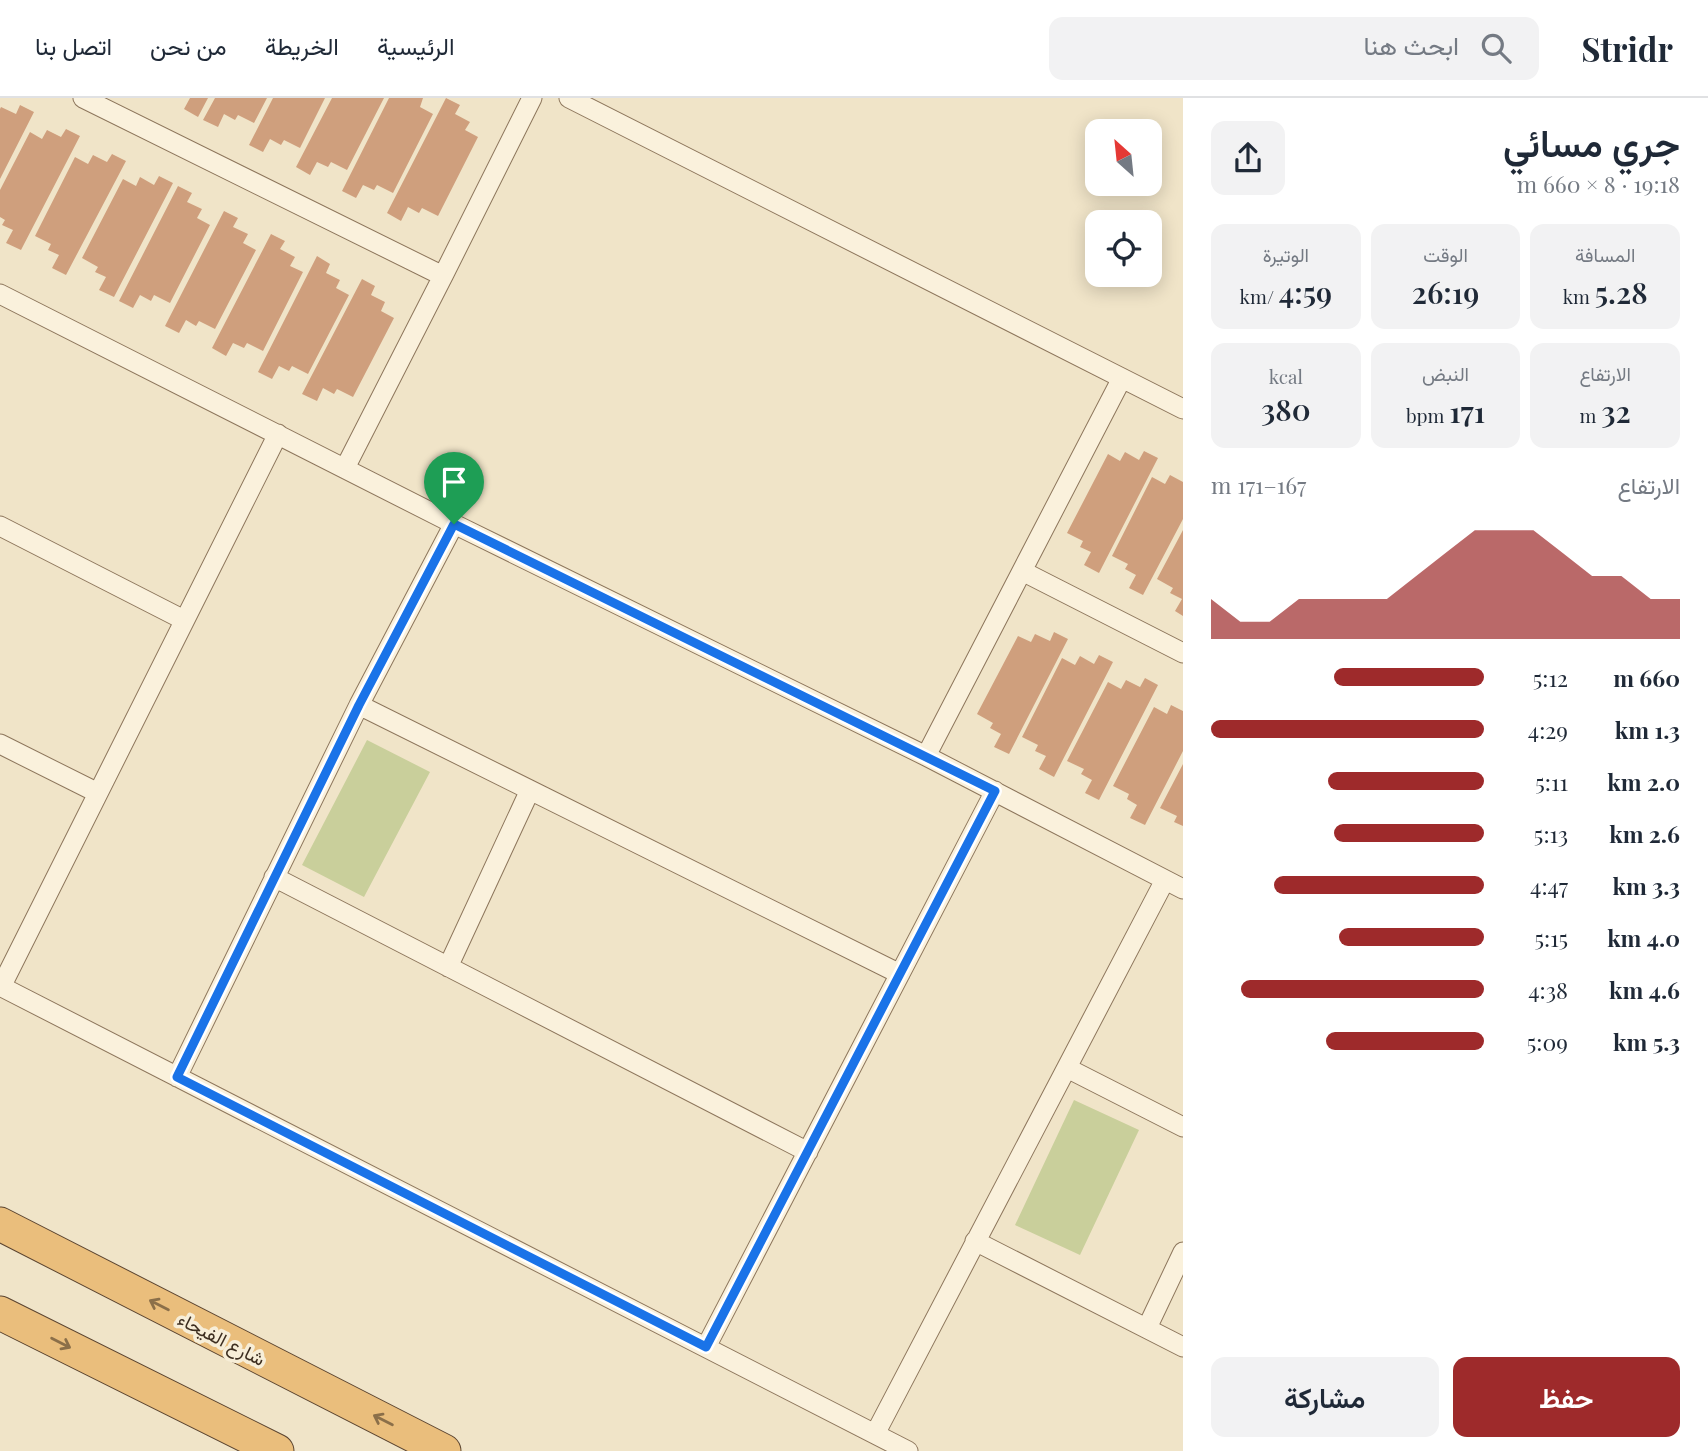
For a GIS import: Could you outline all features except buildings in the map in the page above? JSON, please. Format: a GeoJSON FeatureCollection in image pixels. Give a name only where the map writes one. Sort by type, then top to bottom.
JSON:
{"type":"FeatureCollection","features":[{"type":"Feature","properties":{"kind":"highway","name":"شارع الفيحاء"},"geometry":{"type":"LineString","coordinates":[[0,1224],[444,1451]]}},
{"type":"Feature","properties":{"kind":"highway"},"geometry":{"type":"LineString","coordinates":[[0,1313],[276,1451]]}},
{"type":"Feature","properties":{"kind":"street"},"geometry":{"type":"LineString","coordinates":[[83,98],[443,276]]}},
{"type":"Feature","properties":{"kind":"street"},"geometry":{"type":"LineString","coordinates":[[345,468],[532,98]]}},
{"type":"Feature","properties":{"kind":"street"},"geometry":{"type":"LineString","coordinates":[[569,98],[1183,409]]}},
{"type":"Feature","properties":{"kind":"street"},"geometry":{"type":"LineString","coordinates":[[0,294],[454,524],[926,756],[1183,889]]}},
{"type":"Feature","properties":{"kind":"street"},"geometry":{"type":"LineString","coordinates":[[926,756],[1122,378]]}},
{"type":"Feature","properties":{"kind":"street"},"geometry":{"type":"LineString","coordinates":[[278,434],[1,987],[908,1451]]}},
{"type":"Feature","properties":{"kind":"street"},"geometry":{"type":"LineString","coordinates":[[177,1077],[359,705],[454,524]]}},
{"type":"Feature","properties":{"kind":"street"},"geometry":{"type":"LineString","coordinates":[[0,526],[184,620]]}},
{"type":"Feature","properties":{"kind":"street"},"geometry":{"type":"LineString","coordinates":[[1022,571],[1183,653]]}},
{"type":"Feature","properties":{"kind":"street"},"geometry":{"type":"LineString","coordinates":[[359,705],[900,974]]}},
{"type":"Feature","properties":{"kind":"street"},"geometry":{"type":"LineString","coordinates":[[0,744],[98,793]]}},
{"type":"Feature","properties":{"kind":"street"},"geometry":{"type":"LineString","coordinates":[[448,967],[530,790]]}},
{"type":"Feature","properties":{"kind":"street"},"geometry":{"type":"LineString","coordinates":[[706,1347],[995,791]]}},
{"type":"Feature","properties":{"kind":"street"},"geometry":{"type":"LineString","coordinates":[[274,877],[808,1152]]}},
{"type":"Feature","properties":{"kind":"street"},"geometry":{"type":"LineString","coordinates":[[875,1434],[1165,880]]}},
{"type":"Feature","properties":{"kind":"street"},"geometry":{"type":"LineString","coordinates":[[1067,1068],[1183,1127]]}},
{"type":"Feature","properties":{"kind":"street"},"geometry":{"type":"LineString","coordinates":[[975,1241],[1183,1347]]}},
{"type":"Feature","properties":{"kind":"street"},"geometry":{"type":"LineString","coordinates":[[1147,1328],[1183,1252]]}},
{"type":"Feature","properties":{"kind":"green space"},"geometry":{"type":"Polygon","coordinates":[[[367,740],[430,772],[364,897],[302,865],[367,740]]]}},
{"type":"Feature","properties":{"kind":"green space"},"geometry":{"type":"Polygon","coordinates":[[[1074,1100],[1139,1130],[1080,1255],[1015,1225],[1074,1100]]]}},
{"type":"Feature","properties":{"kind":"route"},"geometry":{"type":"LineString","coordinates":[[454,524],[995,791],[706,1347],[177,1077],[359,705],[454,524]]}}]}
